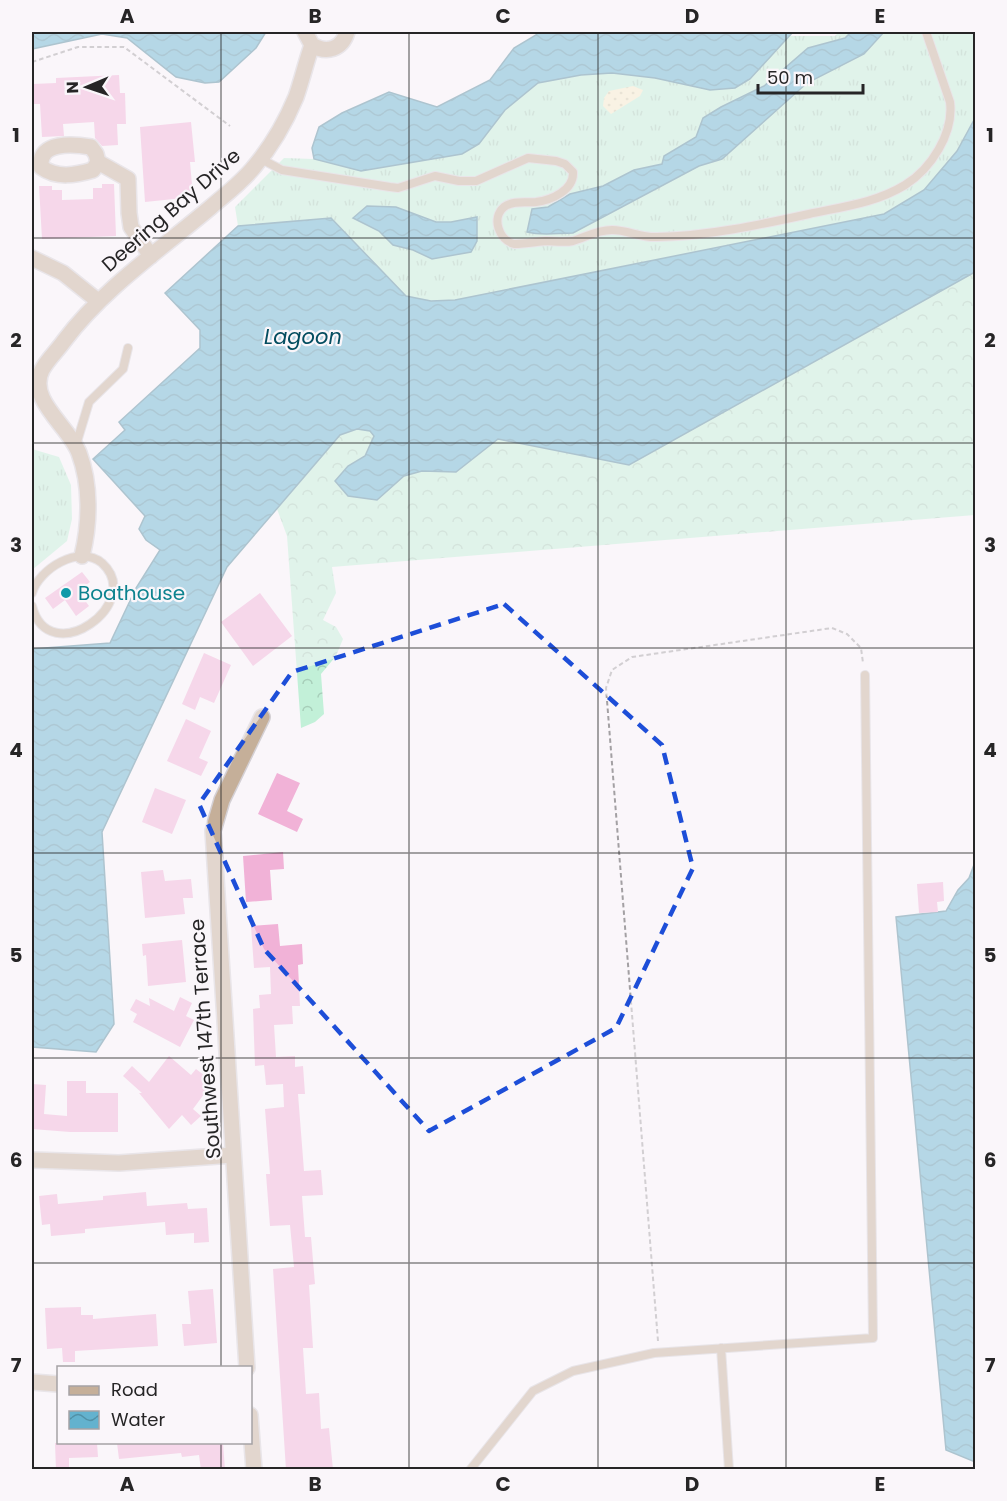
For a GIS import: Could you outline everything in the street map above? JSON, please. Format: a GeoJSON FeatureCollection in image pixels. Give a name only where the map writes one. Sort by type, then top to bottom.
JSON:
{"type":"FeatureCollection","features":[{"type":"Feature","properties":{"kind":"street","name":"Deering Bay Drive"},"geometry":{"type":"LineString","coordinates":[[32,261],[73,279],[98,301],[244,178],[261,159],[292,105],[309,38],[324,50],[330,50],[342,43],[346,32]]}},
{"type":"Feature","properties":{"kind":"street"},"geometry":{"type":"LineString","coordinates":[[98,162],[128,179],[129,213],[132,226],[151,256]]}},
{"type":"Feature","properties":{"kind":"street"},"geometry":{"type":"LineString","coordinates":[[82,556],[87,533],[87,502],[82,469],[75,446],[66,430],[43,402],[38,385],[42,370],[98,301]]}},
{"type":"Feature","properties":{"kind":"street","name":"Southwest 147th Terrace"},"geometry":{"type":"LineString","coordinates":[[248,1366],[213,831],[222,800],[262,717]]}},
{"type":"Feature","properties":{"kind":"street"},"geometry":{"type":"LineString","coordinates":[[32,1160],[119,1163],[233,1155]]}},
{"type":"Feature","properties":{"kind":"street"},"geometry":{"type":"LineString","coordinates":[[32,1382],[57,1384]]}},
{"type":"Feature","properties":{"kind":"street"},"geometry":{"type":"LineString","coordinates":[[252,1442],[254,1470]]}},
{"type":"Feature","properties":{"kind":"lane"},"geometry":{"type":"LineString","coordinates":[[261,159],[282,170],[372,186],[398,188],[428,177],[468,182],[483,179],[528,158],[546,159],[565,164],[573,172],[568,187],[545,200],[511,203],[501,210],[498,216],[499,232],[508,242],[514,244],[571,241],[594,232],[611,230],[649,238],[690,236],[776,222],[853,206],[902,187],[932,159],[947,133],[952,112],[951,102],[926,32]]}},
{"type":"Feature","properties":{"kind":"lane"},"geometry":{"type":"LineString","coordinates":[[75,446],[89,402],[123,369],[128,348]]}},
{"type":"Feature","properties":{"kind":"lane"},"geometry":{"type":"LineString","coordinates":[[32,593],[36,582],[42,575],[63,561],[82,556],[101,562],[109,573],[112,583],[111,601],[102,614],[80,630],[60,634],[44,627],[38,621],[32,606]]}},
{"type":"Feature","properties":{"kind":"lane"},"geometry":{"type":"LineString","coordinates":[[470,1470],[533,1391],[573,1371],[659,1353],[873,1338],[865,675]]}},
{"type":"Feature","properties":{"kind":"lane"},"geometry":{"type":"LineString","coordinates":[[722,1348],[729,1470]]}},
{"type":"Feature","properties":{"kind":"path"},"geometry":{"type":"LineString","coordinates":[[32,62],[78,47],[124,47],[230,126]]}},
{"type":"Feature","properties":{"kind":"path"},"geometry":{"type":"LineString","coordinates":[[659,1353],[606,688],[612,670],[632,657],[832,628],[847,634],[861,648],[865,675]]}},
{"type":"Feature","properties":{"kind":"highlighted area"},"geometry":{"type":"Polygon","coordinates":[[[504,604],[662,745],[693,868],[616,1028],[429,1131],[264,949],[199,804],[292,672],[504,604]]]}},
{"type":"Feature","properties":{"kind":"green space"},"geometry":{"type":"Polygon","coordinates":[[[839,32],[975,32],[975,118],[957,151],[924,190],[884,214],[455,300],[431,301],[406,296],[331,218],[238,226],[235,207],[284,158],[314,159],[361,171],[462,154],[479,144],[505,110],[538,83],[581,75],[612,73],[655,78],[710,90],[735,88],[750,79],[789,36],[835,36],[839,32]]]}},
{"type":"Feature","properties":{"kind":"green space"},"geometry":{"type":"Polygon","coordinates":[[[975,272],[975,515],[332,567],[336,593],[323,620],[336,627],[343,639],[336,656],[321,674],[324,714],[315,722],[301,728],[287,536],[277,509],[340,435],[357,429],[370,431],[374,436],[365,456],[348,466],[377,500],[404,476],[422,471],[456,472],[498,439],[629,465],[975,272]]]}},
{"type":"Feature","properties":{"kind":"green space"},"geometry":{"type":"Polygon","coordinates":[[[32,449],[59,457],[71,485],[72,519],[67,541],[32,570],[32,449]]]}},
{"type":"Feature","properties":{"kind":"sand"},"geometry":{"type":"Polygon","coordinates":[[[633,86],[643,90],[640,96],[611,114],[603,106],[604,98],[609,91],[633,86]]]}},
{"type":"Feature","properties":{"kind":"water"},"geometry":{"type":"Polygon","coordinates":[[[32,32],[266,32],[256,48],[219,82],[205,83],[176,77],[127,38],[102,34],[32,49],[32,32]]]}},
{"type":"Feature","properties":{"kind":"water"},"geometry":{"type":"Polygon","coordinates":[[[538,32],[793,32],[750,79],[735,88],[710,90],[655,78],[612,73],[581,75],[538,83],[505,110],[479,144],[462,154],[361,171],[314,159],[312,148],[319,127],[342,113],[389,92],[437,107],[490,80],[514,48],[538,32]]]}},
{"type":"Feature","properties":{"kind":"water"},"geometry":{"type":"Polygon","coordinates":[[[851,32],[884,32],[864,54],[807,83],[722,159],[699,166],[573,233],[527,232],[532,209],[548,207],[570,194],[603,186],[634,170],[662,164],[664,156],[696,137],[703,118],[764,86],[808,48],[845,38],[851,32]]]}},
{"type":"Feature","properties":{"kind":"water","name":"Lagoon"},"geometry":{"type":"Polygon","coordinates":[[[975,118],[975,272],[629,465],[498,439],[456,472],[422,471],[404,476],[377,500],[348,496],[335,481],[348,466],[365,456],[374,436],[370,431],[357,429],[340,435],[227,567],[102,832],[114,1024],[96,1052],[32,1047],[32,649],[110,643],[136,588],[160,550],[146,540],[139,529],[145,516],[93,459],[125,430],[119,422],[200,348],[200,330],[165,293],[238,226],[331,218],[406,296],[431,301],[455,300],[884,214],[924,190],[957,151],[975,118]]]}},
{"type":"Feature","properties":{"kind":"water"},"geometry":{"type":"Polygon","coordinates":[[[367,206],[396,207],[436,222],[451,222],[477,217],[477,241],[471,252],[432,259],[413,250],[393,245],[379,231],[353,218],[367,206]]]}},
{"type":"Feature","properties":{"kind":"water"},"geometry":{"type":"Polygon","coordinates":[[[975,862],[975,1462],[946,1450],[896,917],[946,911],[958,890],[969,878],[975,862]]]}},
{"type":"Feature","properties":{"kind":"building"},"geometry":{"type":"Polygon","coordinates":[[[119,75],[120,93],[125,93],[126,124],[117,124],[118,145],[102,146],[95,138],[94,122],[63,124],[64,136],[42,137],[40,104],[34,104],[33,84],[56,83],[56,78],[119,75]]]}},
{"type":"Feature","properties":{"kind":"building"},"geometry":{"type":"Polygon","coordinates":[[[191,122],[195,162],[190,162],[193,197],[145,202],[140,127],[191,122]]]}},
{"type":"Feature","properties":{"kind":"building"},"geometry":{"type":"Polygon","coordinates":[[[102,184],[114,184],[116,236],[42,239],[39,186],[52,186],[52,190],[62,190],[62,200],[93,199],[93,188],[102,188],[102,184]]]}},
{"type":"Feature","properties":{"kind":"building","name":"Boathouse"},"geometry":{"type":"Polygon","coordinates":[[[82,572],[90,582],[78,591],[89,606],[76,616],[65,600],[53,609],[45,598],[82,572]]]}},
{"type":"Feature","properties":{"kind":"building"},"geometry":{"type":"Polygon","coordinates":[[[260,593],[292,636],[253,666],[221,622],[260,593]]]}},
{"type":"Feature","properties":{"kind":"building"},"geometry":{"type":"Polygon","coordinates":[[[204,653],[231,665],[214,703],[200,697],[195,710],[182,704],[204,653]]]}},
{"type":"Feature","properties":{"kind":"building"},"geometry":{"type":"Polygon","coordinates":[[[186,719],[211,731],[199,758],[208,762],[201,776],[167,761],[186,719]]]}},
{"type":"Feature","properties":{"kind":"building"},"geometry":{"type":"Polygon","coordinates":[[[277,773],[300,783],[287,811],[303,819],[297,832],[258,814],[277,773]]]}},
{"type":"Feature","properties":{"kind":"building"},"geometry":{"type":"Polygon","coordinates":[[[155,788],[186,800],[172,834],[142,822],[155,788]]]}},
{"type":"Feature","properties":{"kind":"building"},"geometry":{"type":"Polygon","coordinates":[[[283,852],[284,869],[270,870],[272,900],[246,902],[243,856],[283,852]]]}},
{"type":"Feature","properties":{"kind":"building"},"geometry":{"type":"Polygon","coordinates":[[[163,870],[165,881],[191,879],[193,898],[183,898],[185,914],[145,918],[141,872],[163,870]]]}},
{"type":"Feature","properties":{"kind":"building"},"geometry":{"type":"Polygon","coordinates":[[[943,882],[944,901],[937,902],[938,912],[919,913],[917,884],[943,882]]]}},
{"type":"Feature","properties":{"kind":"building"},"geometry":{"type":"Polygon","coordinates":[[[278,924],[280,946],[302,944],[303,964],[298,965],[300,1006],[292,1006],[293,1024],[274,1025],[276,1057],[295,1056],[295,1067],[303,1066],[305,1094],[298,1094],[304,1171],[321,1170],[323,1195],[302,1196],[305,1237],[311,1237],[315,1284],[309,1285],[313,1348],[303,1348],[306,1394],[319,1393],[321,1429],[329,1428],[333,1470],[286,1470],[273,1269],[294,1267],[290,1225],[270,1226],[266,1174],[270,1174],[265,1109],[284,1107],[283,1084],[266,1085],[264,1065],[255,1066],[253,1009],[260,1008],[259,995],[271,994],[270,967],[254,968],[251,926],[278,924]]]}},
{"type":"Feature","properties":{"kind":"building"},"geometry":{"type":"Polygon","coordinates":[[[182,940],[186,982],[148,986],[146,955],[143,956],[142,944],[182,940]]]}},
{"type":"Feature","properties":{"kind":"building"},"geometry":{"type":"Polygon","coordinates":[[[180,997],[192,1003],[186,1016],[194,1020],[180,1047],[133,1022],[137,1014],[130,1010],[136,999],[150,1006],[149,998],[174,1011],[180,997]]]}},
{"type":"Feature","properties":{"kind":"building"},"geometry":{"type":"Polygon","coordinates":[[[169,1056],[191,1075],[196,1069],[213,1082],[193,1109],[201,1116],[191,1125],[182,1115],[169,1129],[139,1093],[142,1093],[123,1076],[132,1066],[149,1082],[169,1056]]]}},
{"type":"Feature","properties":{"kind":"building"},"geometry":{"type":"Polygon","coordinates":[[[67,1081],[86,1081],[86,1093],[118,1093],[118,1132],[32,1129],[32,1084],[46,1085],[44,1114],[67,1116],[67,1081]]]}},
{"type":"Feature","properties":{"kind":"building"},"geometry":{"type":"Polygon","coordinates":[[[146,1192],[147,1206],[187,1203],[188,1209],[207,1208],[209,1242],[194,1243],[194,1233],[166,1235],[165,1222],[85,1229],[85,1233],[51,1236],[50,1224],[42,1225],[39,1196],[57,1194],[58,1204],[103,1200],[103,1196],[146,1192]]]}},
{"type":"Feature","properties":{"kind":"building"},"geometry":{"type":"Polygon","coordinates":[[[213,1289],[217,1343],[184,1346],[182,1324],[191,1324],[188,1291],[213,1289]]]}},
{"type":"Feature","properties":{"kind":"building"},"geometry":{"type":"Polygon","coordinates":[[[81,1307],[81,1315],[93,1315],[93,1319],[156,1314],[158,1346],[75,1351],[75,1362],[63,1362],[62,1348],[47,1349],[45,1308],[81,1307]]]}},
{"type":"Feature","properties":{"kind":"building"},"geometry":{"type":"Polygon","coordinates":[[[55,1443],[97,1444],[98,1457],[69,1458],[69,1470],[56,1470],[55,1443]]]}},
{"type":"Feature","properties":{"kind":"building"},"geometry":{"type":"Polygon","coordinates":[[[117,1444],[223,1444],[225,1470],[201,1470],[199,1455],[182,1457],[181,1453],[119,1459],[117,1444]]]}},
{"type":"Feature","properties":{"kind":"place","name":"Boathouse"},"geometry":{"type":"Point","coordinates":[66,593]}}]}
